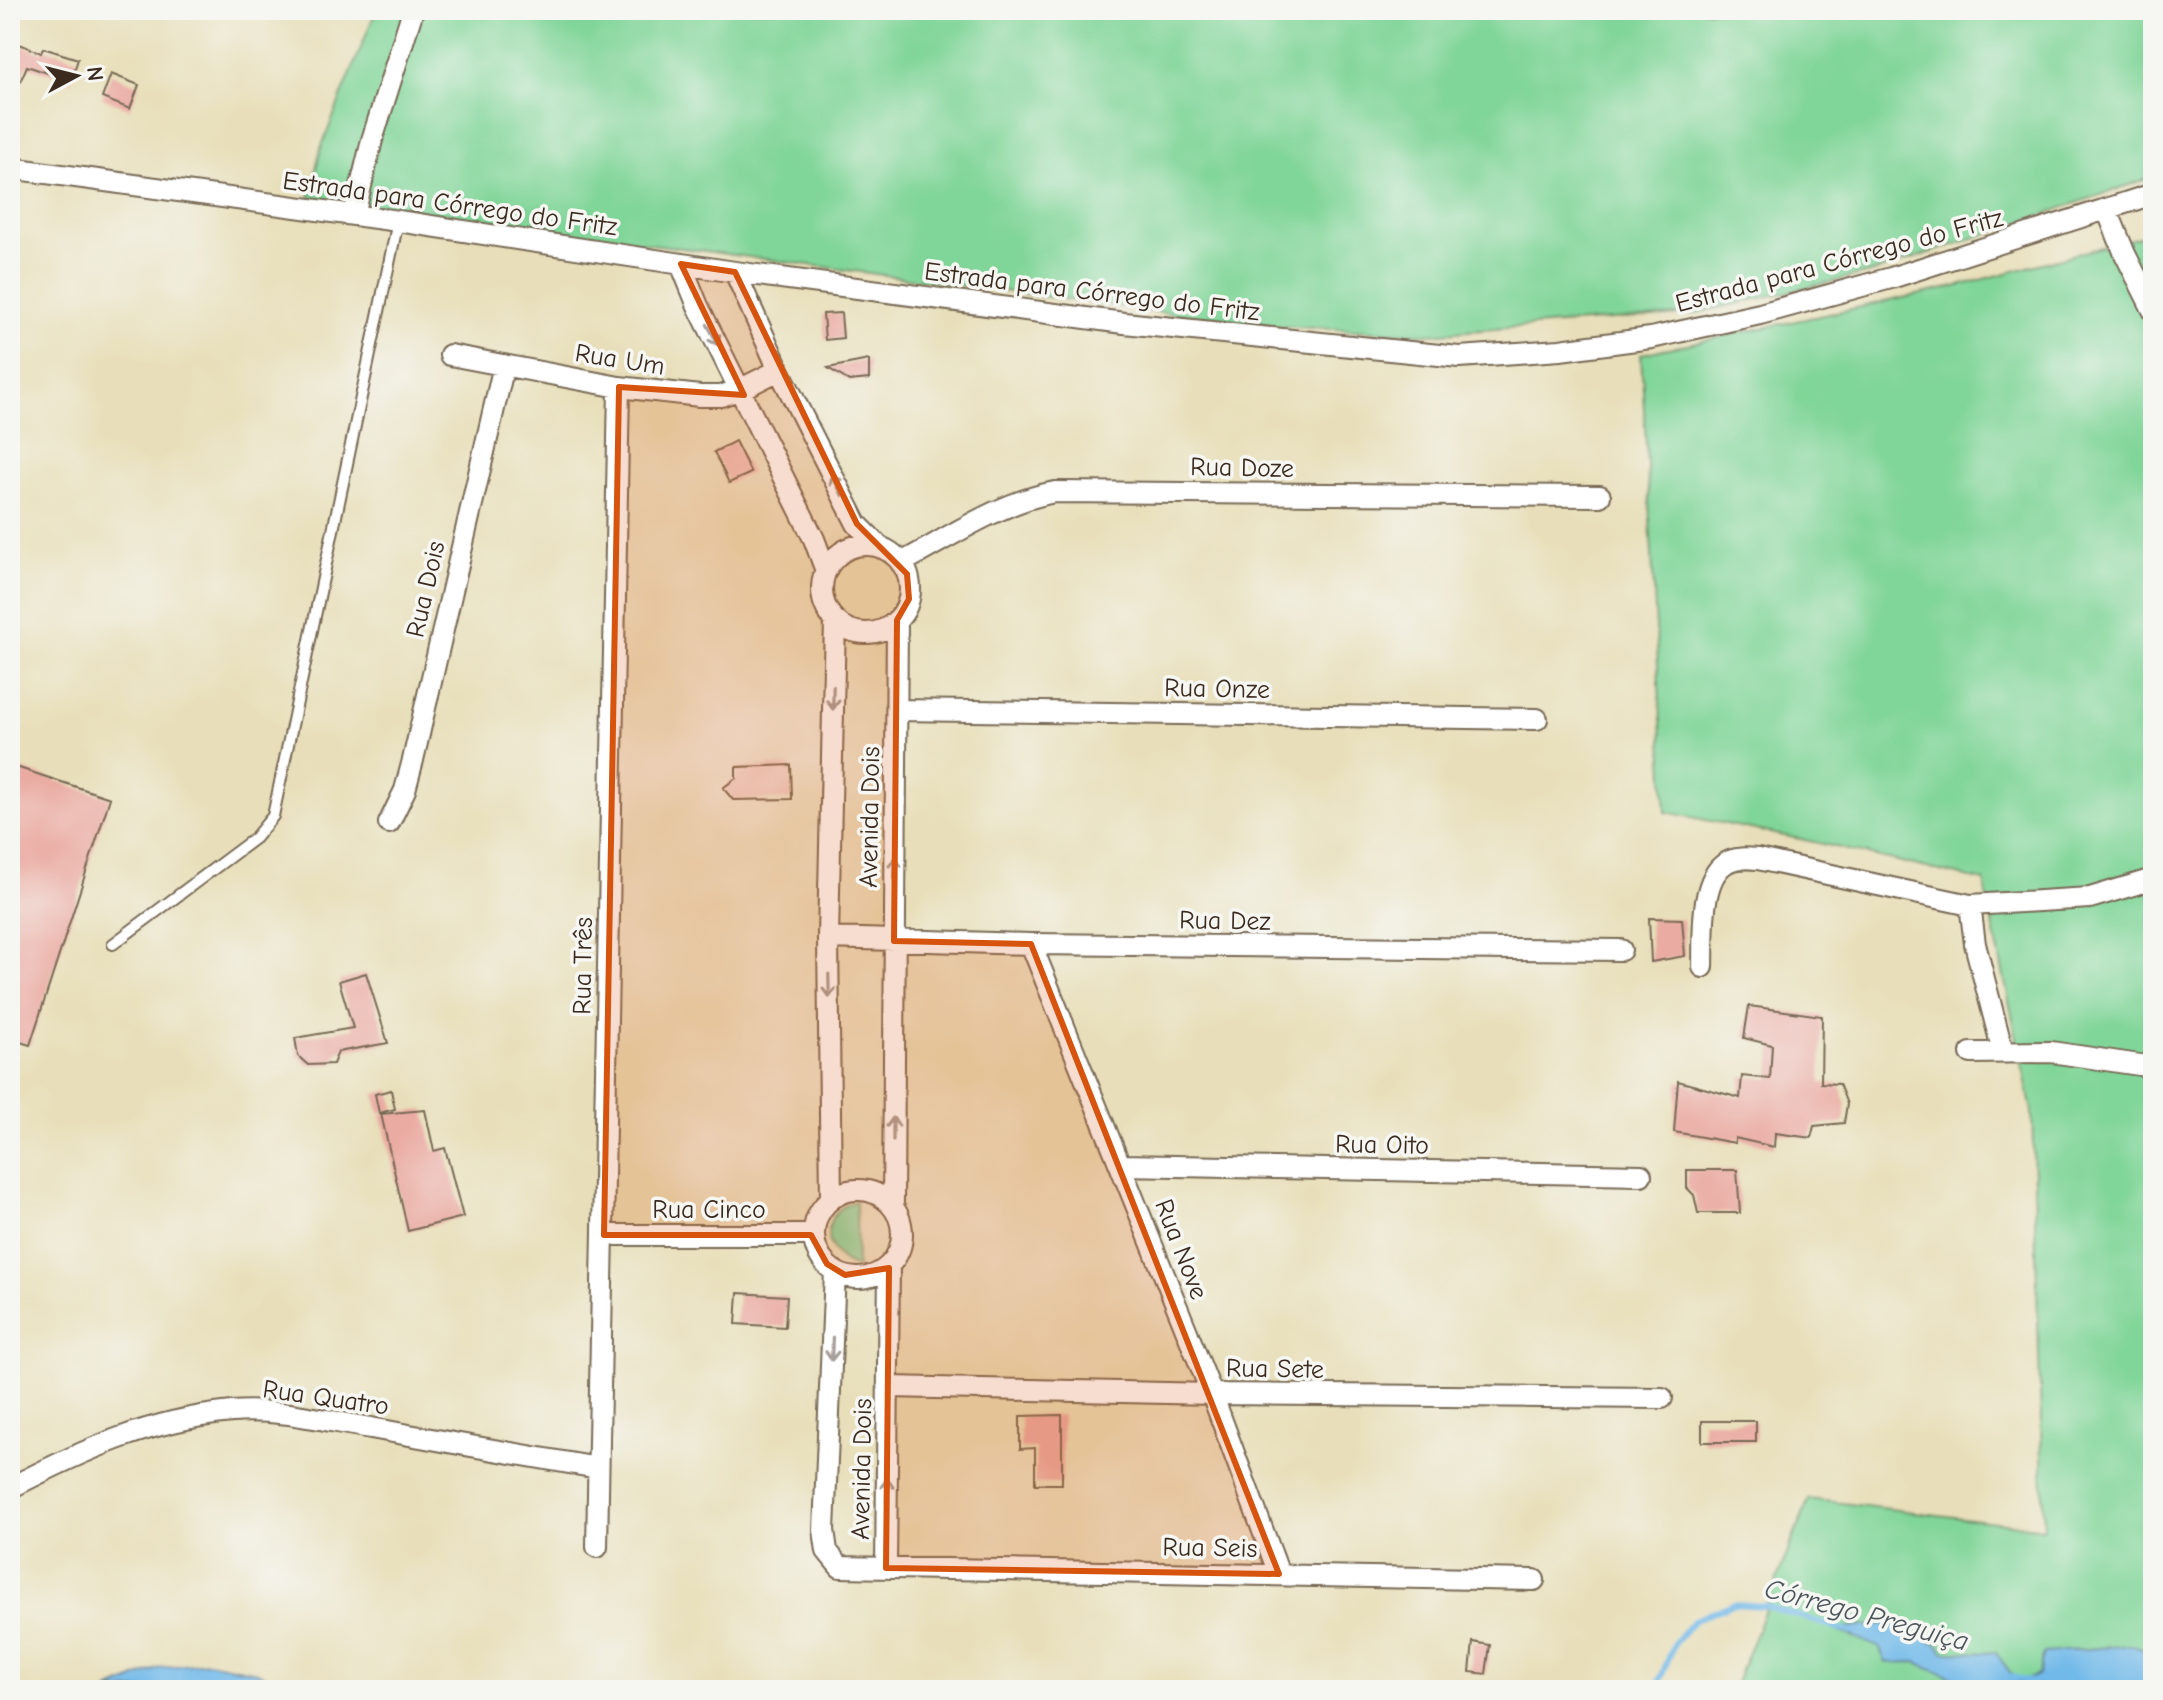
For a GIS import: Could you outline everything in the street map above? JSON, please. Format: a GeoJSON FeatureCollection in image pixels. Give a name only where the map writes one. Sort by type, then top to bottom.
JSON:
{"type":"FeatureCollection","features":[{"type":"Feature","properties":{"kind":"street"},"geometry":{"type":"LineString","coordinates":[[354,215],[372,140],[413,10]]}},
{"type":"Feature","properties":{"kind":"street","name":"Estrada para Córrego do Fritz"},"geometry":{"type":"LineString","coordinates":[[10,168],[398,221],[735,272],[1124,323],[1459,357],[1617,343],[1760,314],[1891,278],[2153,194]]}},
{"type":"Feature","properties":{"kind":"street"},"geometry":{"type":"LineString","coordinates":[[2107,210],[2153,310]]}},
{"type":"Feature","properties":{"kind":"street","name":"Avenida Dois"},"geometry":{"type":"LineString","coordinates":[[681,264],[698,306],[814,539],[826,571],[822,591],[824,601],[835,620],[828,938],[831,1199],[818,1215],[814,1235]]}},
{"type":"Feature","properties":{"kind":"street"},"geometry":{"type":"LineString","coordinates":[[735,272],[779,370],[857,524],[901,563]]}},
{"type":"Feature","properties":{"kind":"street","name":"Rua Um"},"geometry":{"type":"LineString","coordinates":[[450,355],[619,387],[700,396],[721,396],[779,370]]}},
{"type":"Feature","properties":{"kind":"street","name":"Rua Dois"},"geometry":{"type":"LineString","coordinates":[[389,823],[405,790],[413,760],[504,365]]}},
{"type":"Feature","properties":{"kind":"street","name":"Rua Três"},"geometry":{"type":"LineString","coordinates":[[597,1547],[619,387]]}},
{"type":"Feature","properties":{"kind":"street","name":"Rua Doze"},"geometry":{"type":"LineString","coordinates":[[901,563],[1007,507],[1032,496],[1055,492],[1600,496]]}},
{"type":"Feature","properties":{"kind":"street"},"geometry":{"type":"LineString","coordinates":[[826,571],[847,549],[869,545],[881,548]]}},
{"type":"Feature","properties":{"kind":"street","name":"Avenida Dois"},"geometry":{"type":"LineString","coordinates":[[835,1271],[824,1530],[827,1551],[840,1567],[886,1568],[889,1265],[896,1255],[902,1230],[893,1207],[897,620],[909,599],[907,574],[901,563]]}},
{"type":"Feature","properties":{"kind":"street"},"geometry":{"type":"LineString","coordinates":[[835,620],[863,633],[887,628],[897,620]]}},
{"type":"Feature","properties":{"kind":"street","name":"Rua Onze"},"geometry":{"type":"LineString","coordinates":[[897,710],[1537,719]]}},
{"type":"Feature","properties":{"kind":"street"},"geometry":{"type":"LineString","coordinates":[[1703,967],[1707,893],[1716,872],[1727,862],[1742,858],[1920,892],[1970,905],[2090,898],[2153,879]]}},
{"type":"Feature","properties":{"kind":"street"},"geometry":{"type":"LineString","coordinates":[[1970,905],[1975,944],[2003,1052]]}},
{"type":"Feature","properties":{"kind":"street","name":"Rua Dez"},"geometry":{"type":"LineString","coordinates":[[828,938],[1031,944],[1621,950]]}},
{"type":"Feature","properties":{"kind":"street","name":"Rua Nove"},"geometry":{"type":"LineString","coordinates":[[1031,944],[1122,1165],[1279,1574]]}},
{"type":"Feature","properties":{"kind":"street"},"geometry":{"type":"LineString","coordinates":[[1971,1053],[2051,1052],[2153,1067]]}},
{"type":"Feature","properties":{"kind":"street","name":"Rua Oito"},"geometry":{"type":"LineString","coordinates":[[1122,1165],[1641,1175]]}},
{"type":"Feature","properties":{"kind":"street"},"geometry":{"type":"LineString","coordinates":[[831,1199],[849,1190],[861,1190],[884,1198],[893,1207]]}},
{"type":"Feature","properties":{"kind":"street","name":"Rua Cinco"},"geometry":{"type":"LineString","coordinates":[[604,1235],[814,1235]]}},
{"type":"Feature","properties":{"kind":"street"},"geometry":{"type":"LineString","coordinates":[[814,1235],[820,1255],[835,1271],[867,1277],[889,1265]]}},
{"type":"Feature","properties":{"kind":"street","name":"Rua Sete"},"geometry":{"type":"LineString","coordinates":[[889,1387],[1212,1394],[1662,1398]]}},
{"type":"Feature","properties":{"kind":"street","name":"Rua Quatro"},"geometry":{"type":"LineString","coordinates":[[10,1488],[74,1455],[130,1432],[183,1419],[236,1412],[290,1414],[598,1468]]}},
{"type":"Feature","properties":{"kind":"street","name":"Rua Seis"},"geometry":{"type":"LineString","coordinates":[[886,1568],[1534,1580]]}},
{"type":"Feature","properties":{"kind":"lane"},"geometry":{"type":"LineString","coordinates":[[113,944],[255,838],[273,816],[398,221]]}},
{"type":"Feature","properties":{"kind":"highlighted area"},"geometry":{"type":"Polygon","coordinates":[[[681,264],[735,272],[857,524],[907,574],[909,599],[897,620],[894,941],[1031,944],[1279,1574],[886,1568],[889,1268],[845,1275],[827,1264],[811,1235],[604,1235],[619,387],[744,395],[681,264]]]}},
{"type":"Feature","properties":{"kind":"green space"},"geometry":{"type":"Polygon","coordinates":[[[376,10],[2153,10],[2153,177],[1874,272],[1691,314],[1428,334],[1257,325],[309,198],[321,148],[376,10]]]}},
{"type":"Feature","properties":{"kind":"green space"},"geometry":{"type":"Polygon","coordinates":[[[2153,233],[2153,1690],[1733,1690],[1809,1499],[2044,1528],[2032,1111],[1984,881],[1666,812],[1641,354],[1959,286],[2153,233]]]}},
{"type":"Feature","properties":{"kind":"green space"},"geometry":{"type":"Polygon","coordinates":[[[856,1201],[857,1267],[836,1254],[828,1234],[835,1214],[856,1201]]]}},
{"type":"Feature","properties":{"kind":"water"},"geometry":{"type":"Polygon","coordinates":[[[1895,1622],[1939,1645],[1944,1652],[1996,1653],[2018,1683],[2038,1675],[2044,1653],[2132,1645],[2153,1654],[2153,1690],[1985,1690],[1916,1662],[1886,1663],[1879,1647],[1836,1630],[1895,1622]]]}},
{"type":"Feature","properties":{"kind":"water"},"geometry":{"type":"Polygon","coordinates":[[[208,1662],[257,1672],[292,1690],[108,1690],[160,1668],[208,1662]]]}},
{"type":"Feature","properties":{"kind":"building"},"geometry":{"type":"Polygon","coordinates":[[[10,40],[41,53],[43,48],[78,59],[71,81],[27,66],[10,105],[10,40]]]}},
{"type":"Feature","properties":{"kind":"building"},"geometry":{"type":"Polygon","coordinates":[[[111,74],[139,85],[130,109],[102,98],[111,74]]]}},
{"type":"Feature","properties":{"kind":"building"},"geometry":{"type":"Polygon","coordinates":[[[841,313],[843,338],[825,340],[823,314],[841,313]]]}},
{"type":"Feature","properties":{"kind":"building"},"geometry":{"type":"Polygon","coordinates":[[[869,360],[869,379],[849,381],[828,368],[869,360]]]}},
{"type":"Feature","properties":{"kind":"building"},"geometry":{"type":"Polygon","coordinates":[[[735,441],[751,473],[729,483],[714,452],[735,441]]]}},
{"type":"Feature","properties":{"kind":"building"},"geometry":{"type":"Polygon","coordinates":[[[10,765],[110,798],[30,1045],[10,1039],[10,765]]]}},
{"type":"Feature","properties":{"kind":"building"},"geometry":{"type":"Polygon","coordinates":[[[791,765],[792,799],[733,800],[723,788],[736,778],[736,767],[791,765]]]}},
{"type":"Feature","properties":{"kind":"building"},"geometry":{"type":"Polygon","coordinates":[[[1649,918],[1682,919],[1685,956],[1651,962],[1649,918]]]}},
{"type":"Feature","properties":{"kind":"building"},"geometry":{"type":"Polygon","coordinates":[[[366,973],[388,1043],[338,1052],[333,1064],[308,1065],[298,1056],[295,1038],[353,1028],[339,981],[366,973]]]}},
{"type":"Feature","properties":{"kind":"building"},"geometry":{"type":"Polygon","coordinates":[[[1749,1006],[1822,1016],[1821,1083],[1839,1084],[1847,1104],[1844,1123],[1814,1126],[1811,1138],[1775,1133],[1774,1147],[1735,1138],[1735,1143],[1674,1132],[1678,1081],[1740,1098],[1742,1076],[1770,1079],[1772,1045],[1744,1038],[1749,1006]]]}},
{"type":"Feature","properties":{"kind":"building"},"geometry":{"type":"Polygon","coordinates":[[[391,1090],[395,1109],[379,1113],[375,1094],[391,1090]]]}},
{"type":"Feature","properties":{"kind":"building"},"geometry":{"type":"Polygon","coordinates":[[[425,1110],[434,1151],[445,1148],[463,1217],[408,1231],[381,1114],[425,1110]]]}},
{"type":"Feature","properties":{"kind":"building"},"geometry":{"type":"Polygon","coordinates":[[[1687,1170],[1737,1170],[1740,1213],[1698,1213],[1694,1195],[1687,1188],[1687,1170]]]}},
{"type":"Feature","properties":{"kind":"building"},"geometry":{"type":"Polygon","coordinates":[[[738,1293],[787,1296],[785,1327],[736,1324],[738,1293]]]}},
{"type":"Feature","properties":{"kind":"building"},"geometry":{"type":"Polygon","coordinates":[[[1062,1415],[1062,1484],[1035,1484],[1035,1448],[1020,1449],[1020,1416],[1062,1415]]]}},
{"type":"Feature","properties":{"kind":"building"},"geometry":{"type":"Polygon","coordinates":[[[1702,1421],[1756,1421],[1756,1442],[1702,1442],[1702,1421]]]}},
{"type":"Feature","properties":{"kind":"building"},"geometry":{"type":"Polygon","coordinates":[[[1473,1642],[1490,1645],[1486,1674],[1470,1672],[1473,1642]]]}},
{"type":"Feature","properties":{"kind":"waterway","name":"Córrego Preguiça"},"geometry":{"type":"LineString","coordinates":[[1656,1690],[1675,1642],[1694,1620],[1733,1604],[1765,1606],[1850,1632]]}},
{"type":"Feature","properties":{"kind":"waterway","name":"Córrego Preguiça"},"geometry":{"type":"LineString","coordinates":[[2007,1676],[2031,1682]]}}]}
